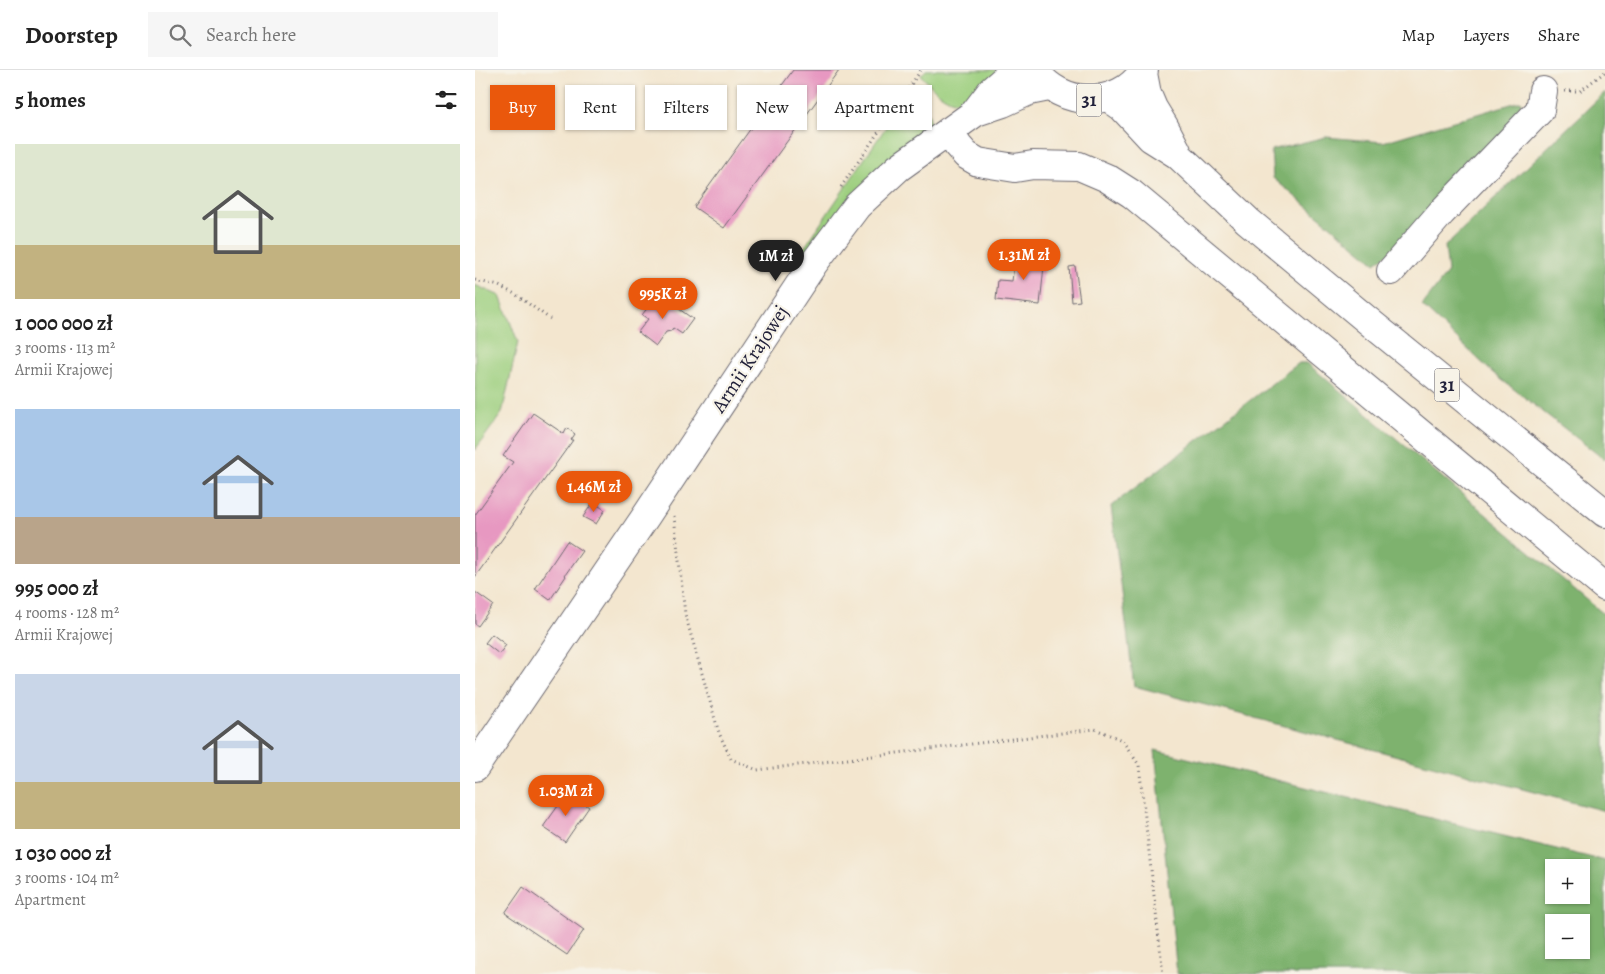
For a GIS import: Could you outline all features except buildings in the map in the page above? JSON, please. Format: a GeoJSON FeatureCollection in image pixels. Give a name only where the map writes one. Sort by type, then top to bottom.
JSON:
{"type":"FeatureCollection","features":[{"type":"Feature","properties":{"kind":"street","name":"Armii Krajowej"},"geometry":{"type":"LineString","coordinates":[[475,767],[646,516],[817,259],[851,213],[884,179],[975,112],[992,90],[1015,70]]}},
{"type":"Feature","properties":{"kind":"street","name":"31"},"geometry":{"type":"LineString","coordinates":[[1042,78],[1063,94],[1077,99],[1093,100],[1108,97],[1127,88],[1143,71]]}},
{"type":"Feature","properties":{"kind":"street","name":"31"},"geometry":{"type":"LineString","coordinates":[[1143,71],[1147,94],[1178,155]]}},
{"type":"Feature","properties":{"kind":"street","name":"Armii Krajowej"},"geometry":{"type":"LineString","coordinates":[[975,112],[1003,103],[1029,90],[1042,78]]}},
{"type":"Feature","properties":{"kind":"street"},"geometry":{"type":"LineString","coordinates":[[1391,271],[1441,213],[1540,110],[1543,91]]}},
{"type":"Feature","properties":{"kind":"street","name":"31"},"geometry":{"type":"LineString","coordinates":[[1108,97],[1121,107],[1151,138],[1178,155],[1248,221],[1605,513]]}},
{"type":"Feature","properties":{"kind":"street"},"geometry":{"type":"LineString","coordinates":[[949,131],[966,155],[978,162],[1015,168],[1033,165],[1079,166],[1107,178],[1132,194],[1605,587]]}},
{"type":"Feature","properties":{"kind":"path"},"geometry":{"type":"LineString","coordinates":[[475,280],[499,286],[515,294],[550,319]]}},
{"type":"Feature","properties":{"kind":"path"},"geometry":{"type":"LineString","coordinates":[[662,492],[675,518],[685,614],[719,733],[731,759],[757,770],[1095,729],[1122,740],[1139,765],[1163,974]]}},
{"type":"Feature","properties":{"kind":"green space"},"geometry":{"type":"Polygon","coordinates":[[[926,70],[1004,70],[971,99],[964,102],[950,100],[943,96],[921,75],[926,70]]]}},
{"type":"Feature","properties":{"kind":"green space"},"geometry":{"type":"Polygon","coordinates":[[[1605,92],[1605,460],[1493,373],[1422,306],[1448,272],[1445,246],[1605,92]]]}},
{"type":"Feature","properties":{"kind":"green space"},"geometry":{"type":"Polygon","coordinates":[[[1521,101],[1521,115],[1403,243],[1375,263],[1273,178],[1271,150],[1326,137],[1383,142],[1521,101]]]}},
{"type":"Feature","properties":{"kind":"green space"},"geometry":{"type":"Polygon","coordinates":[[[884,130],[928,130],[803,257],[800,254],[884,130]]]}},
{"type":"Feature","properties":{"kind":"green space"},"geometry":{"type":"Polygon","coordinates":[[[475,285],[500,296],[518,342],[502,413],[475,450],[475,285]]]}},
{"type":"Feature","properties":{"kind":"green space"},"geometry":{"type":"Polygon","coordinates":[[[1299,363],[1307,363],[1605,615],[1605,811],[1134,686],[1111,506],[1299,363]]]}},
{"type":"Feature","properties":{"kind":"green space"},"geometry":{"type":"Polygon","coordinates":[[[1155,750],[1605,861],[1605,974],[1177,974],[1155,750]]]}}]}
